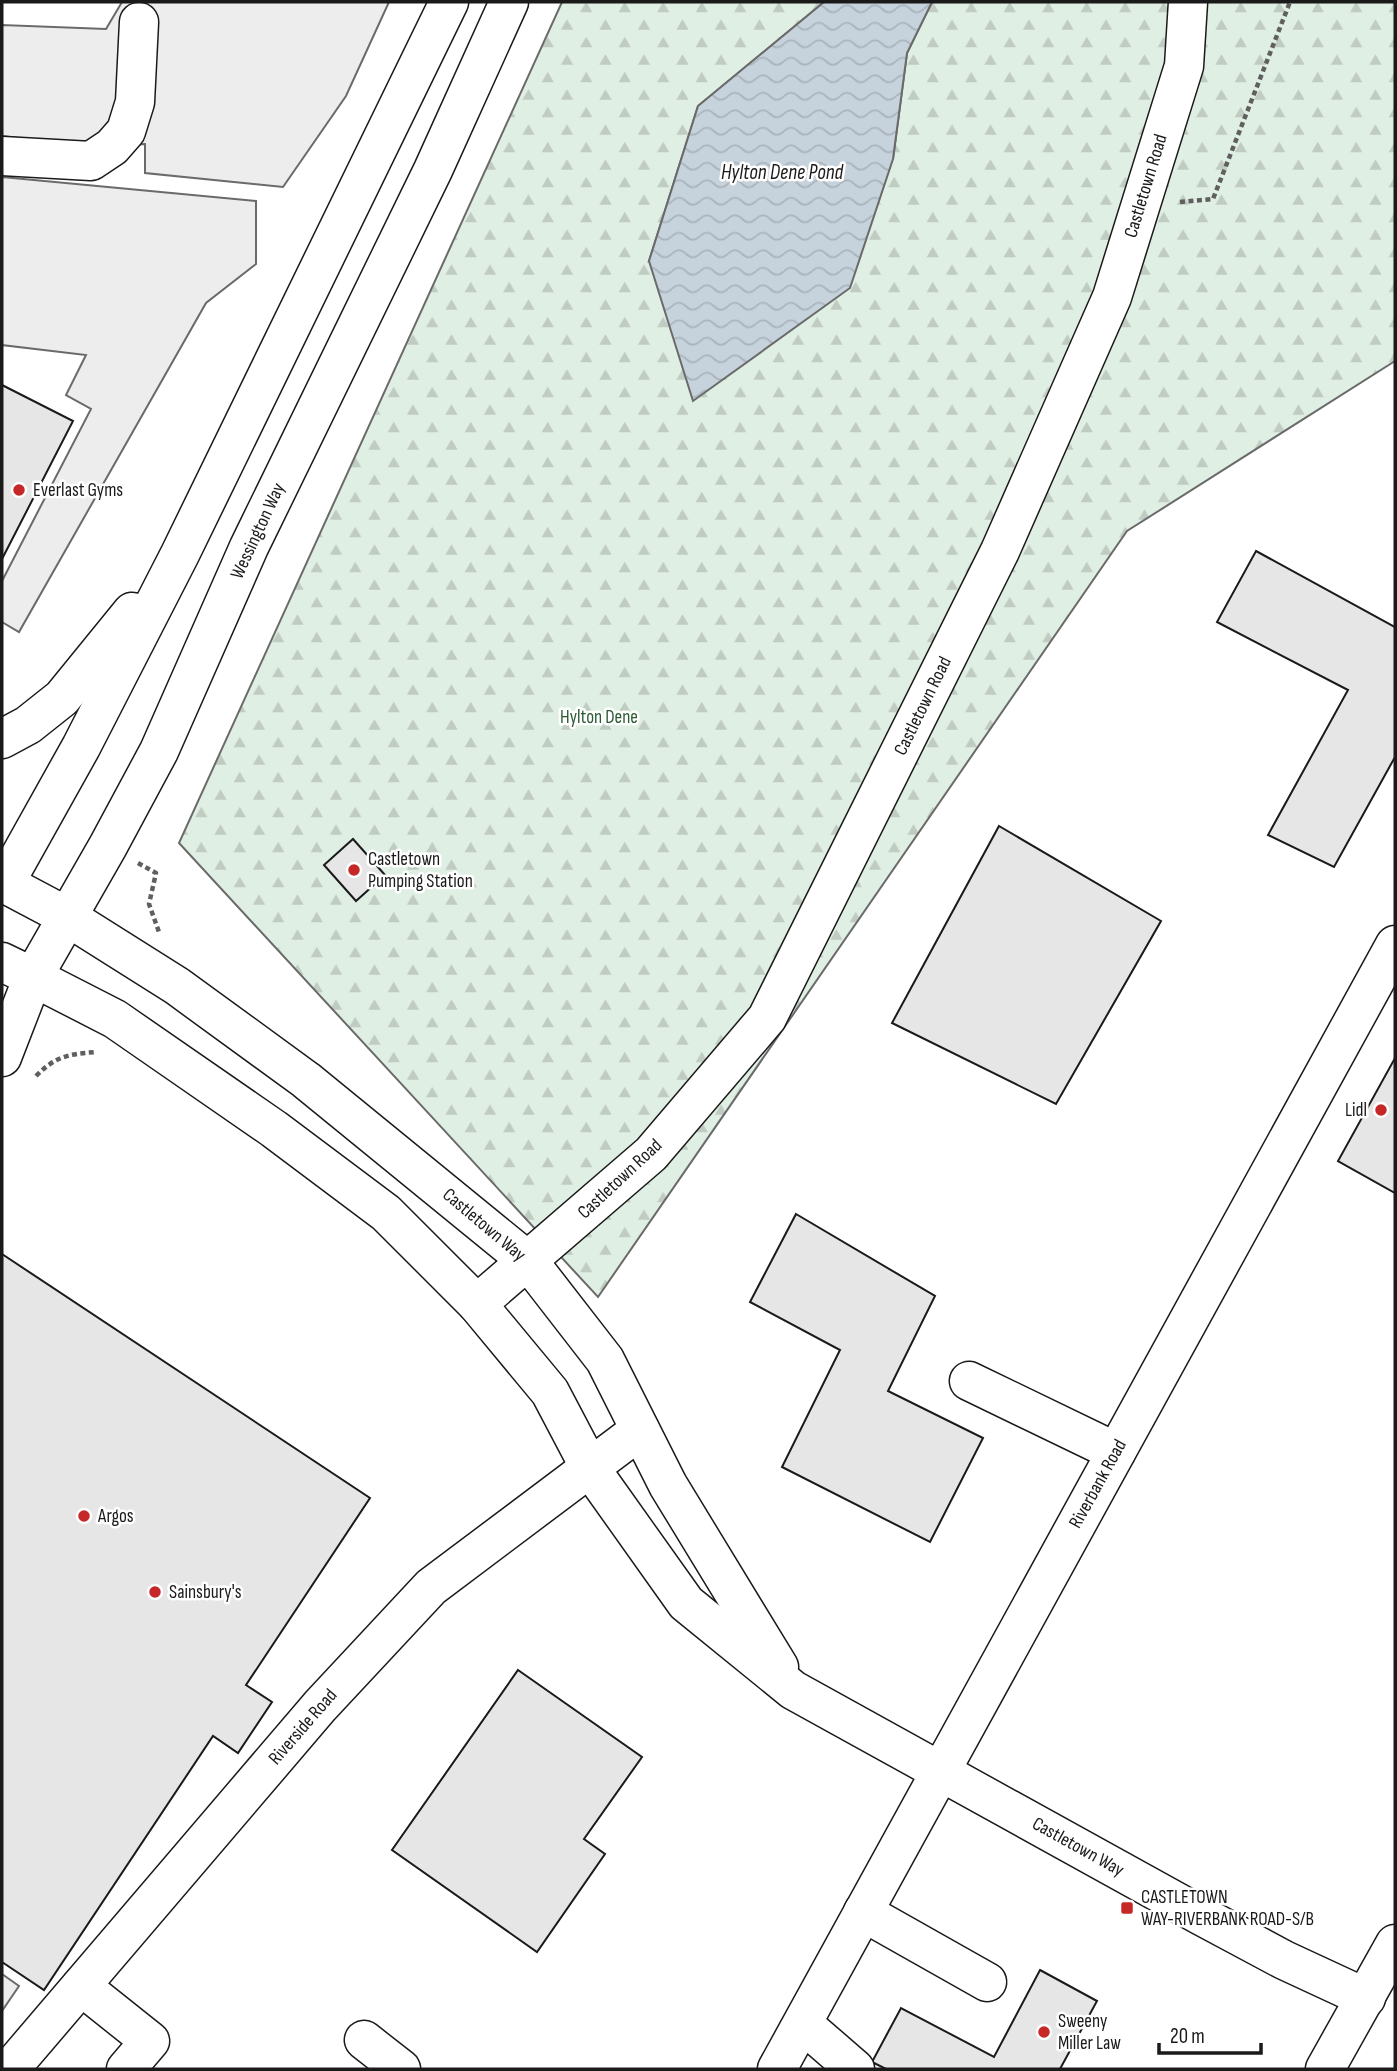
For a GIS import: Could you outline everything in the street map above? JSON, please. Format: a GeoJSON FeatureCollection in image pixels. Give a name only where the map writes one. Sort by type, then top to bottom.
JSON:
{"type":"FeatureCollection","features":[{"type":"Feature","properties":{"kind":"main road"},"geometry":{"type":"LineString","coordinates":[[3,885],[81,747],[180,554],[449,2]]}},
{"type":"Feature","properties":{"kind":"main road","name":"Wessington Way"},"geometry":{"type":"LineString","coordinates":[[2,1057],[17,969],[66,915],[108,846],[159,751],[249,547],[433,170],[509,2]]}},
{"type":"Feature","properties":{"kind":"main road","name":"Castletown Road"},"geometry":{"type":"LineString","coordinates":[[477,1304],[529,1262],[651,1154],[767,1018],[1000,551],[1112,297],[1184,66],[1188,2]]}},
{"type":"Feature","properties":{"kind":"main road"},"geometry":{"type":"LineString","coordinates":[[2,156],[91,161],[111,147],[126,131],[135,102],[139,22]]}},
{"type":"Feature","properties":{"kind":"main road"},"geometry":{"type":"LineString","coordinates":[[2,740],[28,725],[62,698],[180,554]]}},
{"type":"Feature","properties":{"kind":"main road","name":"Castletown Way"},"geometry":{"type":"LineString","coordinates":[[3,885],[66,915],[177,986],[306,1080],[529,1262],[605,1360],[668,1485],[793,1689]]}},
{"type":"Feature","properties":{"kind":"main road","name":"Riverbank Road"},"geometry":{"type":"LineString","coordinates":[[777,2069],[1395,945]]}},
{"type":"Feature","properties":{"kind":"main road","name":"Castletown Way"},"geometry":{"type":"LineString","coordinates":[[17,969],[115,1019],[274,1129],[386,1213],[477,1304],[550,1392],[590,1468],[686,1603],[793,1689],[1200,1915],[1284,1960],[1366,1998]]}},
{"type":"Feature","properties":{"kind":"main road"},"geometry":{"type":"LineString","coordinates":[[969,1381],[1116,1452]]}},
{"type":"Feature","properties":{"kind":"main road","name":"Riverside Road"},"geometry":{"type":"LineString","coordinates":[[10,2069],[320,1706],[432,1587],[640,1430]]}},
{"type":"Feature","properties":{"kind":"main road"},"geometry":{"type":"LineString","coordinates":[[863,1912],[987,1982]]}},
{"type":"Feature","properties":{"kind":"main road"},"geometry":{"type":"LineString","coordinates":[[1325,2069],[1395,1944]]}},
{"type":"Feature","properties":{"kind":"main road"},"geometry":{"type":"LineString","coordinates":[[81,1986],[150,2041],[126,2069]]}},
{"type":"Feature","properties":{"kind":"main road"},"geometry":{"type":"LineString","coordinates":[[803,2024],[855,2069]]}},
{"type":"Feature","properties":{"kind":"main road"},"geometry":{"type":"LineString","coordinates":[[364,2040],[401,2069]]}},
{"type":"Feature","properties":{"kind":"path"},"geometry":{"type":"LineString","coordinates":[[1140,205],[1213,199],[1290,2]]}},
{"type":"Feature","properties":{"kind":"green space","name":"Hylton Dene"},"geometry":{"type":"Polygon","coordinates":[[[562,2],[824,2],[698,106],[649,261],[893,159],[907,53],[932,2],[1395,2],[1395,361],[1127,531],[598,1297],[179,843],[562,2]]]}},
{"type":"Feature","properties":{"kind":"shaded area"},"geometry":{"type":"Polygon","coordinates":[[[122,2],[389,2],[346,96],[283,187],[145,173],[145,144],[86,146],[2,136],[2,25],[106,29],[122,2]]]}},
{"type":"Feature","properties":{"kind":"shaded area"},"geometry":{"type":"Polygon","coordinates":[[[2,177],[256,201],[256,264],[206,303],[19,632],[2,622],[2,581],[91,409],[66,395],[86,355],[2,345],[2,177]]]}},
{"type":"Feature","properties":{"kind":"shaded area"},"geometry":{"type":"Polygon","coordinates":[[[2,1974],[19,1986],[2,2011],[2,1974]]]}},
{"type":"Feature","properties":{"kind":"water","name":"Hylton Dene Pond"},"geometry":{"type":"Polygon","coordinates":[[[824,2],[932,2],[907,53],[893,159],[850,288],[693,401],[649,261],[698,106],[824,2]]]}},
{"type":"Feature","properties":{"kind":"building","name":"Everlast Gyms"},"geometry":{"type":"Polygon","coordinates":[[[2,385],[73,421],[2,559],[2,385]]]}},
{"type":"Feature","properties":{"kind":"building"},"geometry":{"type":"Polygon","coordinates":[[[1256,551],[1395,627],[1395,757],[1334,867],[1268,835],[1348,690],[1217,622],[1256,551]]]}},
{"type":"Feature","properties":{"kind":"building"},"geometry":{"type":"Polygon","coordinates":[[[999,826],[1161,921],[1056,1104],[892,1023],[999,826]]]}},
{"type":"Feature","properties":{"kind":"building","name":"Castletown Pumping Station"},"geometry":{"type":"Polygon","coordinates":[[[353,839],[385,875],[356,901],[324,865],[353,839]]]}},
{"type":"Feature","properties":{"kind":"building","name":"Lidl"},"geometry":{"type":"Polygon","coordinates":[[[1395,1058],[1395,1193],[1338,1161],[1395,1058]]]}},
{"type":"Feature","properties":{"kind":"building"},"geometry":{"type":"Polygon","coordinates":[[[796,1214],[935,1296],[888,1391],[983,1438],[930,1542],[782,1467],[840,1350],[750,1302],[796,1214]]]}},
{"type":"Feature","properties":{"kind":"building","name":"Sainsbury's"},"geometry":{"type":"Polygon","coordinates":[[[2,1254],[370,1498],[246,1685],[272,1702],[238,1753],[213,1736],[44,1990],[2,1962],[2,1254]]]}},
{"type":"Feature","properties":{"kind":"building"},"geometry":{"type":"Polygon","coordinates":[[[518,1670],[642,1757],[584,1839],[605,1854],[537,1952],[392,1850],[518,1670]]]}},
{"type":"Feature","properties":{"kind":"building","name":"Sweeny Miller Law"},"geometry":{"type":"Polygon","coordinates":[[[1040,1970],[1097,2001],[1060,2069],[886,2069],[872,2062],[901,2008],[994,2057],[1040,1970]]]}},
{"type":"Feature","properties":{"kind":"place","name":"Everlast Gyms"},"geometry":{"type":"Point","coordinates":[19,490]}},
{"type":"Feature","properties":{"kind":"place","name":"Castletown Pumping Station"},"geometry":{"type":"Point","coordinates":[354,870]}},
{"type":"Feature","properties":{"kind":"place","name":"Lidl"},"geometry":{"type":"Point","coordinates":[1381,1110]}},
{"type":"Feature","properties":{"kind":"place","name":"Argos"},"geometry":{"type":"Point","coordinates":[84,1516]}},
{"type":"Feature","properties":{"kind":"place","name":"Sainsbury's"},"geometry":{"type":"Point","coordinates":[155,1592]}},
{"type":"Feature","properties":{"kind":"place","name":"CASTLETOWN WAY-RIVERBANK ROAD-S/B"},"geometry":{"type":"Point","coordinates":[1127,1908]}},
{"type":"Feature","properties":{"kind":"place","name":"Sweeny Miller Law"},"geometry":{"type":"Point","coordinates":[1044,2032]}}]}
